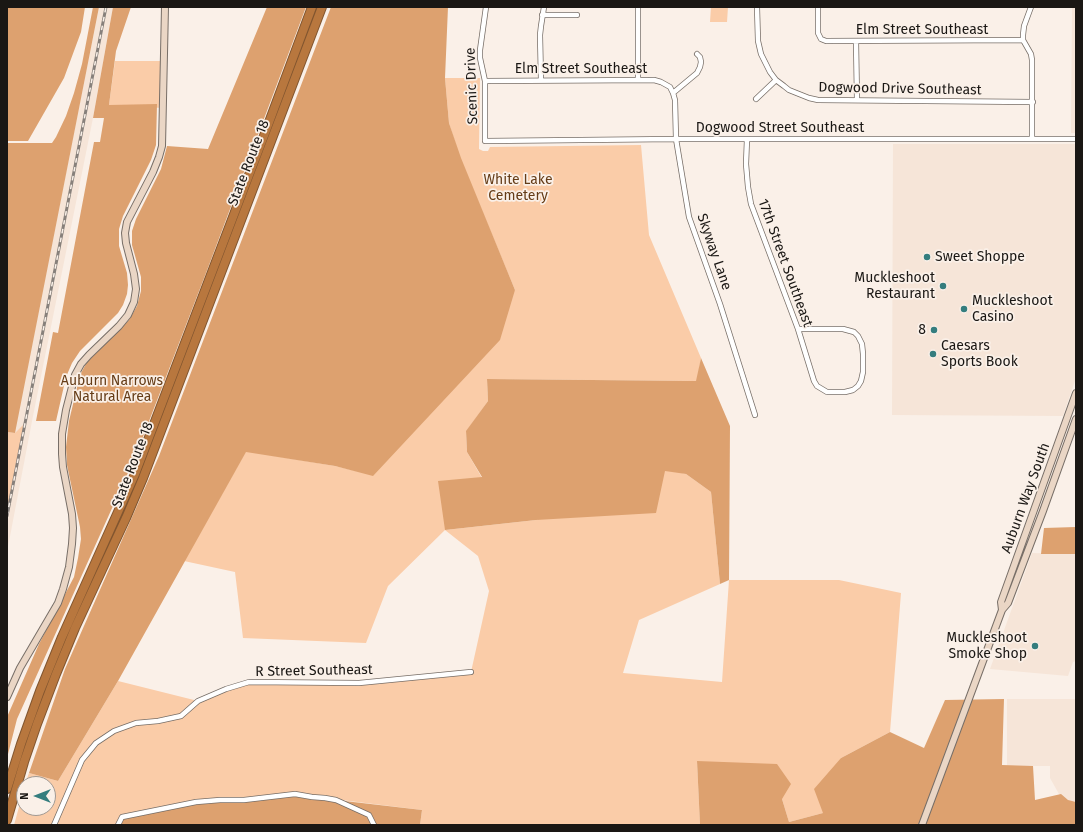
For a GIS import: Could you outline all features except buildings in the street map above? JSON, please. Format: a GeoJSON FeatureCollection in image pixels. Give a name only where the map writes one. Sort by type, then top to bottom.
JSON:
{"type":"FeatureCollection","features":[{"type":"Feature","properties":{"kind":"highway","name":"State Route 18"},"geometry":{"type":"LineString","coordinates":[[7,789],[29,719],[50,665],[146,447],[312,7]]}},
{"type":"Feature","properties":{"kind":"highway","name":"State Route 18"},"geometry":{"type":"LineString","coordinates":[[7,820],[32,737],[56,674],[75,628],[143,478],[322,7]]}},
{"type":"Feature","properties":{"kind":"main road"},"geometry":{"type":"LineString","coordinates":[[7,697],[20,668],[58,603],[64,589],[69,567],[73,528],[72,514],[63,467],[62,439],[63,422],[75,375],[81,364],[128,315],[134,302],[136,288],[125,233],[127,222],[153,172],[162,146],[165,7]]}},
{"type":"Feature","properties":{"kind":"main road","name":"Auburn Way South"},"geometry":{"type":"LineString","coordinates":[[1002,610],[1001,602],[1076,393]]}},
{"type":"Feature","properties":{"kind":"main road","name":"Auburn Way South"},"geometry":{"type":"LineString","coordinates":[[922,825],[1002,610],[1007,605],[1076,419]]}},
{"type":"Feature","properties":{"kind":"street","name":"Scenic Drive"},"geometry":{"type":"LineString","coordinates":[[485,141],[485,81],[480,58],[480,50],[486,7]]}},
{"type":"Feature","properties":{"kind":"street"},"geometry":{"type":"LineString","coordinates":[[540,80],[540,36],[544,7]]}},
{"type":"Feature","properties":{"kind":"street"},"geometry":{"type":"LineString","coordinates":[[638,7],[638,80]]}},
{"type":"Feature","properties":{"kind":"street"},"geometry":{"type":"LineString","coordinates":[[756,99],[776,80],[765,64],[758,41],[758,7]]}},
{"type":"Feature","properties":{"kind":"street","name":"Elm Street Southeast"},"geometry":{"type":"LineString","coordinates":[[818,7],[818,33],[821,39],[826,41],[1023,40]]}},
{"type":"Feature","properties":{"kind":"street"},"geometry":{"type":"LineString","coordinates":[[1031,7],[1023,29],[1023,40],[1031,54],[1032,60],[1032,139]]}},
{"type":"Feature","properties":{"kind":"street"},"geometry":{"type":"LineString","coordinates":[[542,15],[577,15]]}},
{"type":"Feature","properties":{"kind":"street"},"geometry":{"type":"LineString","coordinates":[[856,41],[856,100]]}},
{"type":"Feature","properties":{"kind":"street"},"geometry":{"type":"LineString","coordinates":[[673,93],[697,73],[701,62],[700,57],[697,54]]}},
{"type":"Feature","properties":{"kind":"street","name":"Elm Street Southeast"},"geometry":{"type":"LineString","coordinates":[[485,81],[654,80],[670,87],[673,93]]}},
{"type":"Feature","properties":{"kind":"street","name":"Dogwood Drive Southeast"},"geometry":{"type":"LineString","coordinates":[[776,80],[789,90],[818,100],[1033,102]]}},
{"type":"Feature","properties":{"kind":"street","name":"Skyway Lane"},"geometry":{"type":"LineString","coordinates":[[673,93],[676,111],[676,139],[689,216],[720,304],[755,415]]}},
{"type":"Feature","properties":{"kind":"street","name":"Dogwood Street Southeast"},"geometry":{"type":"LineString","coordinates":[[485,141],[676,139],[1076,139]]}},
{"type":"Feature","properties":{"kind":"street","name":"17th Street Southeast"},"geometry":{"type":"LineString","coordinates":[[747,139],[746,164],[751,204],[798,329],[814,381],[821,390],[827,392],[845,392],[853,390],[858,386],[863,372],[862,344],[854,332],[843,329],[798,329]]}},
{"type":"Feature","properties":{"kind":"street","name":"R Street Southeast"},"geometry":{"type":"LineString","coordinates":[[54,825],[82,760],[96,743],[114,731],[136,722],[158,721],[181,716],[198,701],[226,689],[249,682],[359,683],[471,672]]}},
{"type":"Feature","properties":{"kind":"street"},"geometry":{"type":"LineString","coordinates":[[118,825],[122,817],[196,802],[244,800],[296,794],[336,800],[369,815],[374,825]]}},
{"type":"Feature","properties":{"kind":"shaded area"},"geometry":{"type":"Polygon","coordinates":[[[99,7],[113,7],[93,118],[7,552],[7,470],[99,7]]]}},
{"type":"Feature","properties":{"kind":"shaded area"},"geometry":{"type":"Polygon","coordinates":[[[1072,7],[1076,7],[1076,133],[1071,133],[1072,7]]]}},
{"type":"Feature","properties":{"kind":"shaded area"},"geometry":{"type":"Polygon","coordinates":[[[893,144],[1076,144],[1076,378],[1063,416],[892,415],[893,144]]]}},
{"type":"Feature","properties":{"kind":"shaded area"},"geometry":{"type":"Polygon","coordinates":[[[1032,553],[1076,554],[1076,661],[1073,662],[1068,676],[990,669],[1032,553]]]}},
{"type":"Feature","properties":{"kind":"shaded area"},"geometry":{"type":"Polygon","coordinates":[[[1007,699],[1076,699],[1076,801],[1064,803],[1050,778],[1050,766],[1007,766],[1007,699]]]}},
{"type":"Feature","properties":{"kind":"green space"},"geometry":{"type":"Polygon","coordinates":[[[7,7],[85,7],[81,32],[64,78],[28,141],[7,141],[7,7]]]}},
{"type":"Feature","properties":{"kind":"green space","name":"Auburn Narrows Natural Area"},"geometry":{"type":"Polygon","coordinates":[[[93,7],[99,7],[15,433],[7,432],[7,143],[52,143],[56,137],[66,116],[74,93],[82,64],[93,7]]]}},
{"type":"Feature","properties":{"kind":"green space","name":"Auburn Narrows Natural Area"},"geometry":{"type":"Polygon","coordinates":[[[113,7],[131,7],[116,51],[109,105],[157,104],[156,145],[151,160],[123,216],[119,229],[119,246],[127,273],[128,285],[127,294],[123,305],[118,313],[80,351],[72,363],[66,377],[56,421],[36,421],[53,332],[58,333],[94,142],[100,142],[104,118],[93,118],[113,7]]]}},
{"type":"Feature","properties":{"kind":"green space"},"geometry":{"type":"Polygon","coordinates":[[[267,7],[306,7],[136,455],[17,719],[7,758],[7,717],[39,644],[74,577],[78,558],[81,539],[80,527],[67,465],[66,447],[69,421],[80,375],[88,360],[129,320],[137,306],[141,291],[141,277],[132,245],[132,231],[136,219],[161,169],[167,146],[208,149],[267,7]]]}},
{"type":"Feature","properties":{"kind":"green space"},"geometry":{"type":"Polygon","coordinates":[[[331,7],[448,7],[445,78],[449,123],[461,158],[515,290],[500,340],[373,476],[335,466],[246,452],[118,681],[58,781],[56,780],[56,776],[40,776],[29,773],[65,669],[159,456],[331,7]]]}},
{"type":"Feature","properties":{"kind":"green space"},"geometry":{"type":"Polygon","coordinates":[[[711,7],[728,7],[727,22],[710,22],[711,7]]]}},
{"type":"Feature","properties":{"kind":"green space"},"geometry":{"type":"Polygon","coordinates":[[[115,61],[164,61],[163,108],[109,105],[115,61]]]}},
{"type":"Feature","properties":{"kind":"green space","name":"White Lake Cemetery"},"geometry":{"type":"Polygon","coordinates":[[[445,78],[480,78],[479,149],[483,151],[488,151],[490,147],[641,145],[649,235],[701,358],[697,381],[487,379],[488,401],[466,432],[467,452],[482,478],[445,530],[388,586],[366,643],[243,638],[235,572],[184,561],[246,451],[335,466],[373,475],[515,290],[460,158],[449,123],[445,78]]]}},
{"type":"Feature","properties":{"kind":"green space"},"geometry":{"type":"Polygon","coordinates":[[[701,358],[730,426],[729,580],[720,584],[711,492],[686,474],[665,471],[656,513],[536,520],[445,530],[438,481],[482,477],[467,452],[466,431],[488,401],[487,379],[696,381],[701,358]]]}},
{"type":"Feature","properties":{"kind":"green space"},"geometry":{"type":"Polygon","coordinates":[[[25,423],[7,516],[7,432],[15,433],[25,423]]]}},
{"type":"Feature","properties":{"kind":"green space"},"geometry":{"type":"Polygon","coordinates":[[[664,468],[686,474],[711,492],[720,584],[639,620],[623,673],[722,682],[729,580],[839,580],[901,593],[890,732],[841,758],[823,813],[789,822],[782,799],[697,761],[700,825],[420,825],[422,810],[301,795],[118,825],[14,825],[16,816],[56,816],[56,780],[58,781],[118,681],[198,701],[249,682],[359,683],[471,672],[489,591],[478,556],[445,530],[536,520],[664,468]]]}},
{"type":"Feature","properties":{"kind":"green space"},"geometry":{"type":"Polygon","coordinates":[[[1076,527],[1076,554],[1041,554],[1044,528],[1076,527]]]}},
{"type":"Feature","properties":{"kind":"green space"},"geometry":{"type":"Polygon","coordinates":[[[1004,699],[1002,765],[1033,766],[1035,800],[1061,794],[1068,800],[1076,802],[1076,825],[700,825],[697,761],[777,764],[791,784],[782,799],[789,822],[823,813],[814,789],[841,758],[890,732],[924,748],[945,700],[1004,699]]]}},
{"type":"Feature","properties":{"kind":"green space"},"geometry":{"type":"Polygon","coordinates":[[[29,773],[40,776],[28,776],[29,773]]]}},
{"type":"Feature","properties":{"kind":"green space"},"geometry":{"type":"Polygon","coordinates":[[[295,794],[422,810],[420,825],[118,825],[122,817],[181,805],[295,794]]]}},
{"type":"Feature","properties":{"kind":"railway"},"geometry":{"type":"LineString","coordinates":[[7,516],[106,7]]}},
{"type":"Feature","properties":{"kind":"place","name":"Sweet Shoppe"},"geometry":{"type":"Point","coordinates":[927,257]}},
{"type":"Feature","properties":{"kind":"place","name":"Muckleshoot Restaurant"},"geometry":{"type":"Point","coordinates":[943,286]}},
{"type":"Feature","properties":{"kind":"place","name":"Muckleshoot Casino"},"geometry":{"type":"Point","coordinates":[964,309]}},
{"type":"Feature","properties":{"kind":"place","name":"8"},"geometry":{"type":"Point","coordinates":[934,330]}},
{"type":"Feature","properties":{"kind":"place","name":"Caesars Sports Book"},"geometry":{"type":"Point","coordinates":[933,354]}},
{"type":"Feature","properties":{"kind":"place","name":"Muckleshoot Smoke Shop"},"geometry":{"type":"Point","coordinates":[1035,646]}}]}
